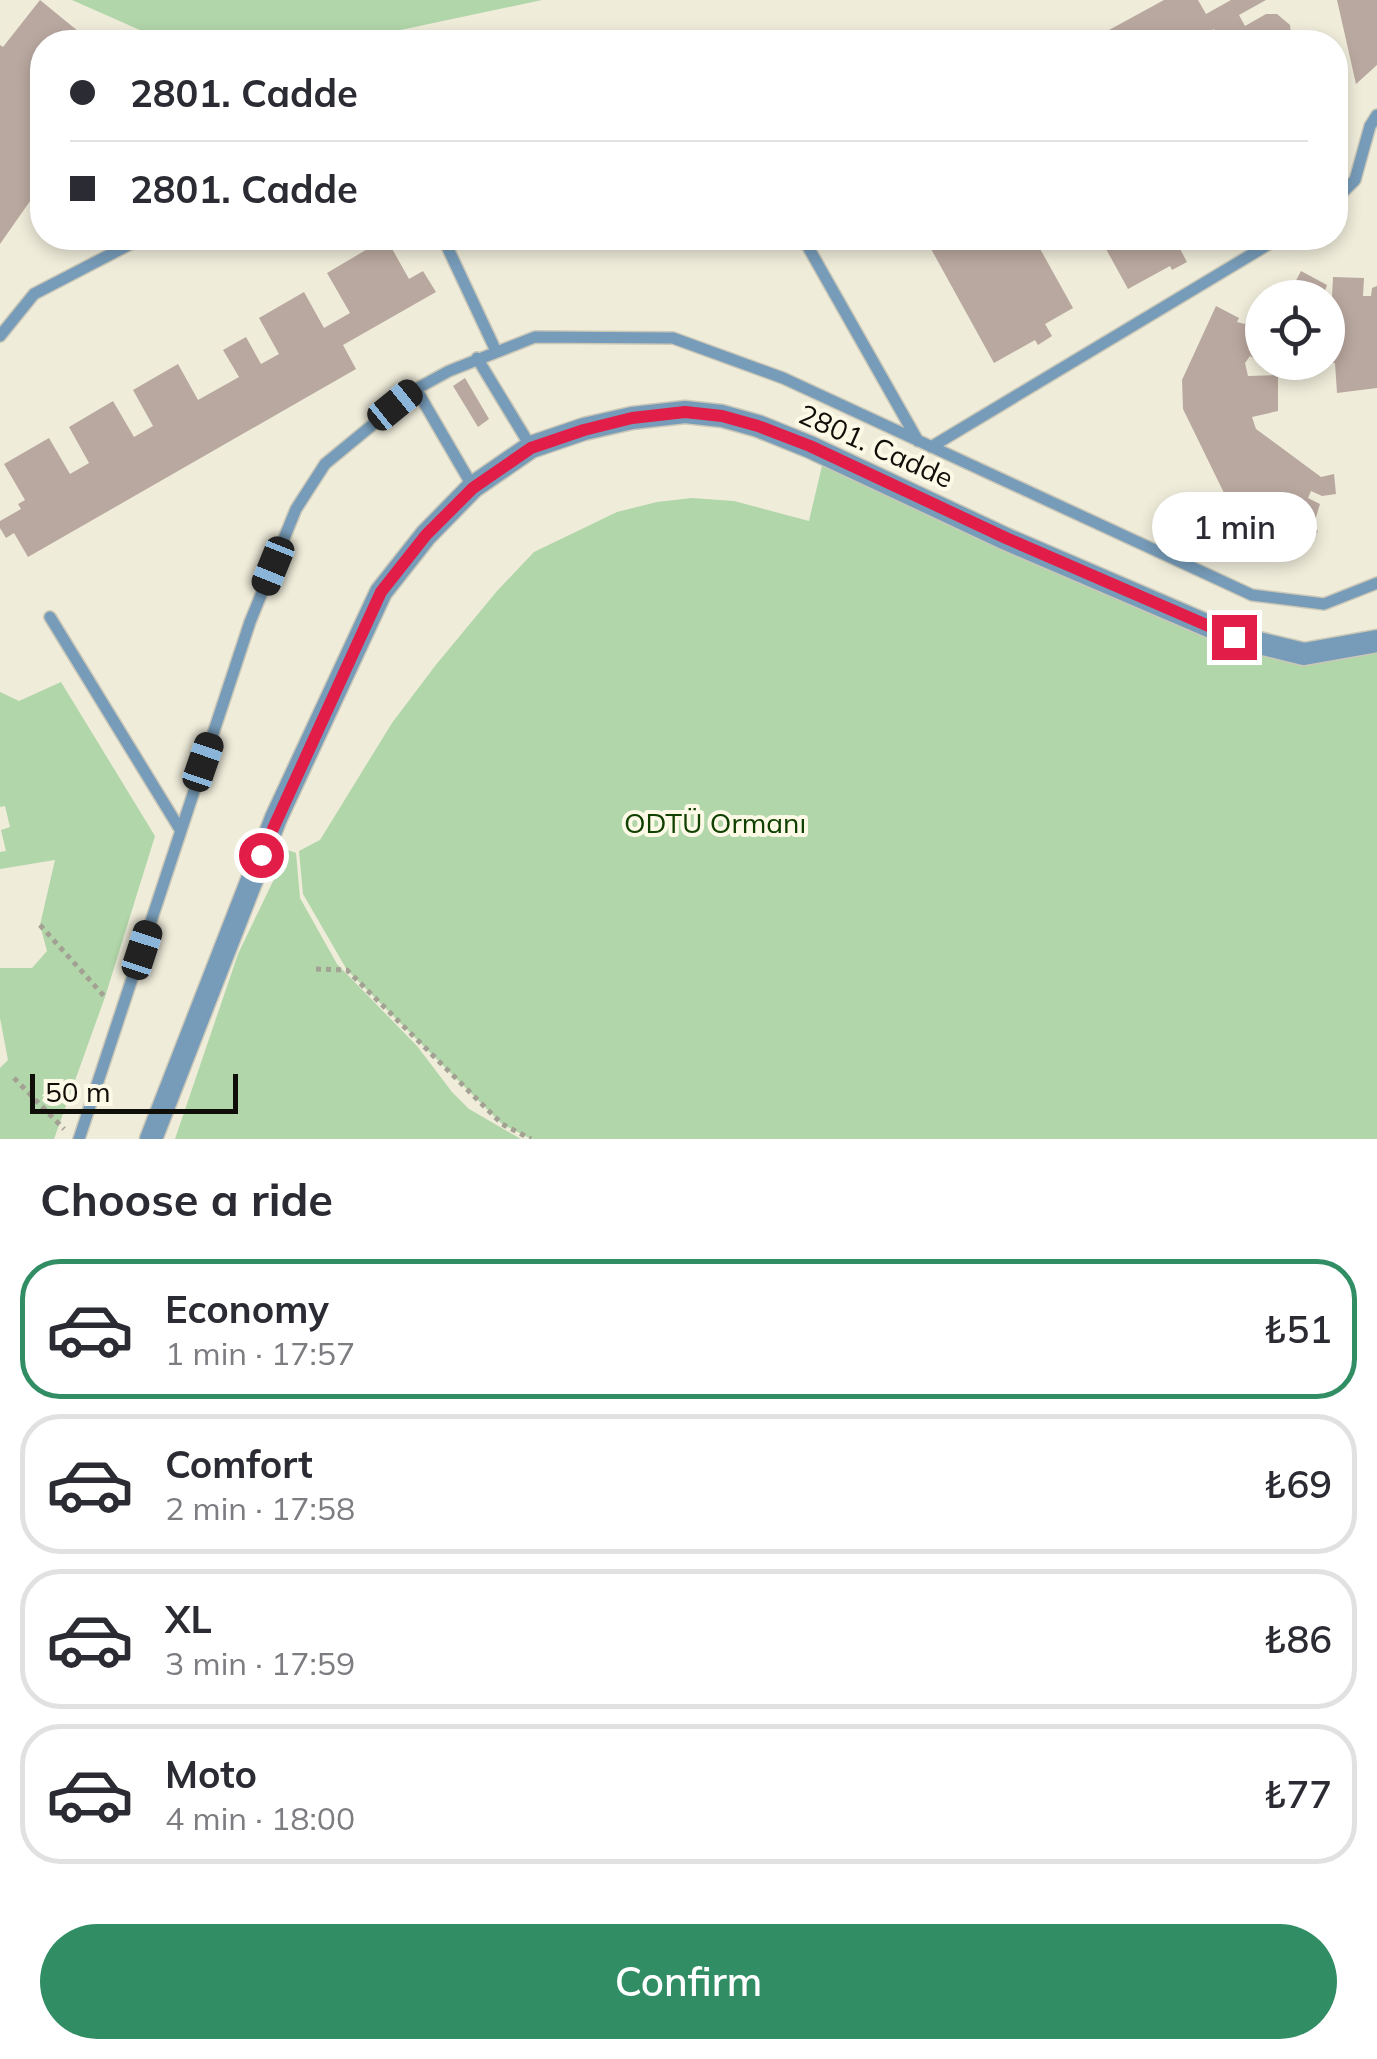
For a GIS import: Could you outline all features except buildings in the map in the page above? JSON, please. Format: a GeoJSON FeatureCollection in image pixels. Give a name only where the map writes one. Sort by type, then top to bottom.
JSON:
{"type":"FeatureCollection","features":[{"type":"Feature","properties":{"kind":"street","name":"2801. Cadde"},"geometry":{"type":"LineString","coordinates":[[151,1139],[276,818],[381,592],[426,535],[473,488],[531,448],[632,418],[685,412],[722,416],[810,446],[1006,538],[1234,637],[1304,654],[1377,642]]}},
{"type":"Feature","properties":{"kind":"lane"},"geometry":{"type":"LineString","coordinates":[[1348,187],[1355,180],[1370,126],[1377,115]]}},
{"type":"Feature","properties":{"kind":"lane"},"geometry":{"type":"LineString","coordinates":[[0,336],[34,294],[119,250]]}},
{"type":"Feature","properties":{"kind":"lane"},"geometry":{"type":"LineString","coordinates":[[449,250],[496,351]]}},
{"type":"Feature","properties":{"kind":"lane"},"geometry":{"type":"LineString","coordinates":[[810,250],[924,444]]}},
{"type":"Feature","properties":{"kind":"lane"},"geometry":{"type":"LineString","coordinates":[[924,444],[1257,250]]}},
{"type":"Feature","properties":{"kind":"lane"},"geometry":{"type":"LineString","coordinates":[[79,1139],[250,622],[296,509],[325,464],[416,388],[476,358],[535,337],[673,338],[784,378],[1252,595],[1324,604],[1377,583]]}},
{"type":"Feature","properties":{"kind":"lane"},"geometry":{"type":"LineString","coordinates":[[476,358],[531,448]]}},
{"type":"Feature","properties":{"kind":"lane"},"geometry":{"type":"LineString","coordinates":[[416,388],[473,488]]}},
{"type":"Feature","properties":{"kind":"lane"},"geometry":{"type":"LineString","coordinates":[[50,617],[181,831]]}},
{"type":"Feature","properties":{"kind":"path"},"geometry":{"type":"LineString","coordinates":[[40,925],[121,1015]]}},
{"type":"Feature","properties":{"kind":"path"},"geometry":{"type":"LineString","coordinates":[[316,969],[347,970],[502,1124],[531,1139]]}},
{"type":"Feature","properties":{"kind":"path"},"geometry":{"type":"LineString","coordinates":[[14,1078],[68,1132]]}},
{"type":"Feature","properties":{"kind":"green space"},"geometry":{"type":"Polygon","coordinates":[[[72,0],[542,0],[401,30],[140,30],[72,0]]]}},
{"type":"Feature","properties":{"kind":"green space","name":"ODTÜ Ormanı"},"geometry":{"type":"Polygon","coordinates":[[[825,453],[1267,646],[1377,641],[1377,1139],[531,1139],[502,1124],[347,970],[303,894],[299,851],[320,840],[392,723],[497,591],[534,552],[617,512],[657,502],[692,498],[734,501],[809,521],[825,453]]]}},
{"type":"Feature","properties":{"kind":"green space"},"geometry":{"type":"Polygon","coordinates":[[[61,682],[155,836],[105,997],[54,1139],[0,1139],[0,1068],[8,1060],[0,1018],[0,968],[32,968],[47,951],[40,925],[55,860],[0,869],[0,852],[6,851],[1,830],[10,827],[5,806],[0,807],[0,692],[19,701],[61,682]]]}},
{"type":"Feature","properties":{"kind":"green space"},"geometry":{"type":"Polygon","coordinates":[[[288,850],[296,853],[300,898],[337,964],[417,1046],[469,1109],[521,1139],[175,1139],[238,954],[288,850]]]}},
{"type":"Feature","properties":{"kind":"route"},"geometry":{"type":"LineString","coordinates":[[261,855],[381,592],[426,535],[473,488],[531,448],[632,418],[685,412],[722,416],[758,426],[1234,637]]}}]}
